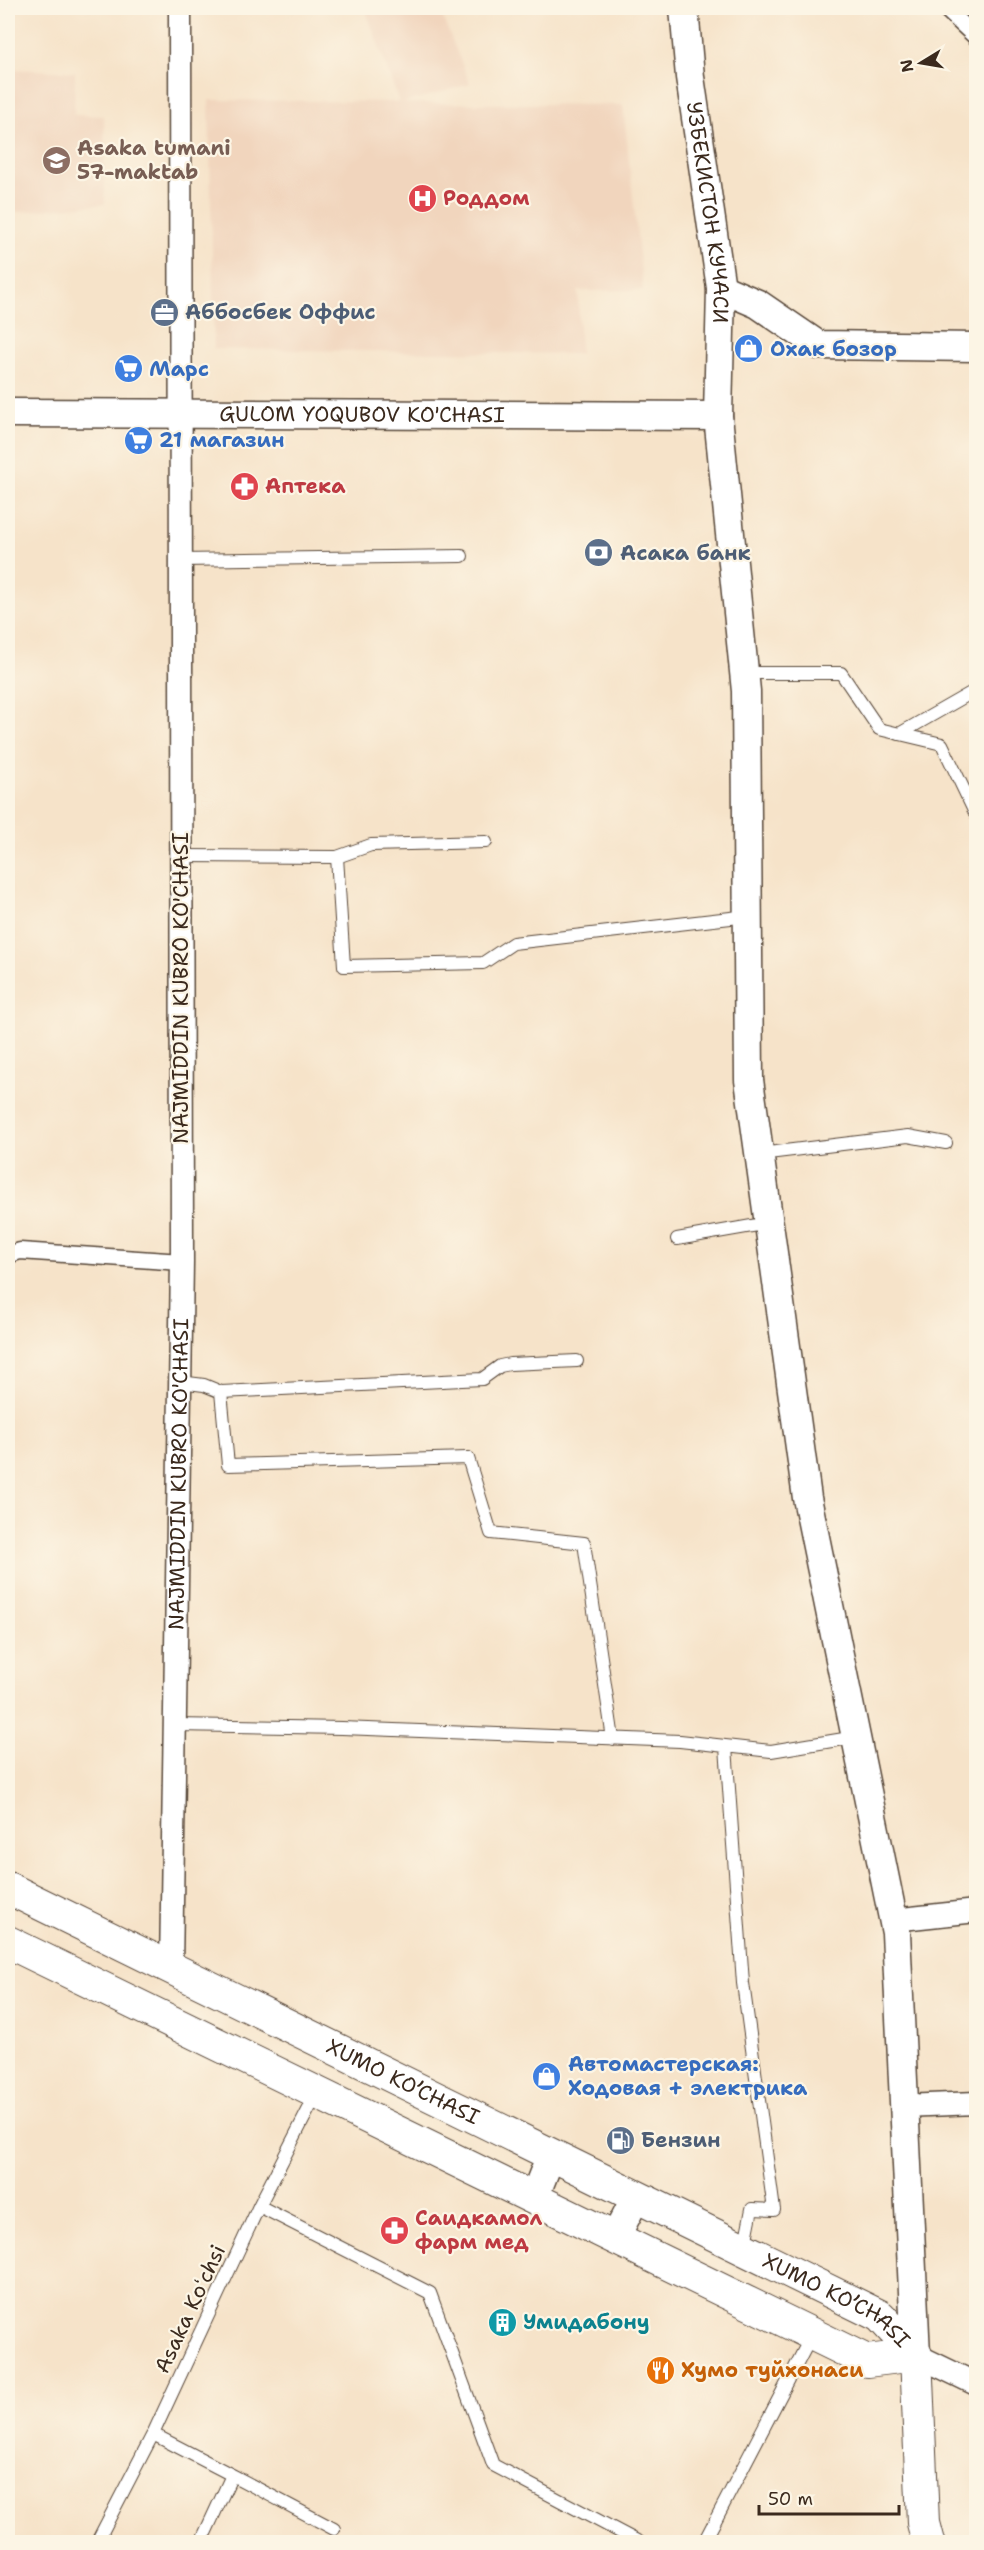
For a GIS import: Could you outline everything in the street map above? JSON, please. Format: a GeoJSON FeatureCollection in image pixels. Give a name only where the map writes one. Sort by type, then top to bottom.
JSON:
{"type":"FeatureCollection","features":[{"type":"Feature","properties":{"kind":"main road","name":"XUMO KO’CHASI"},"geometry":{"type":"LineString","coordinates":[[8,1888],[880,2316],[916,2355]]}},
{"type":"Feature","properties":{"kind":"main road","name":"XUMO KO’CHASI"},"geometry":{"type":"LineString","coordinates":[[8,1942],[867,2361],[916,2355]]}},
{"type":"Feature","properties":{"kind":"main road"},"geometry":{"type":"LineString","coordinates":[[916,2355],[923,2523],[928,2542]]}},
{"type":"Feature","properties":{"kind":"street","name":"NAJMIDDIN KUBRO KO'CHASI"},"geometry":{"type":"LineString","coordinates":[[171,1968],[182,1262],[180,8]]}},
{"type":"Feature","properties":{"kind":"street","name":"УЗБЕКИСТОН КУЧАСИ"},"geometry":{"type":"LineString","coordinates":[[684,8],[690,77],[721,288],[717,416],[744,673],[749,1080],[771,1223],[807,1498],[896,1933],[916,2355]]}},
{"type":"Feature","properties":{"kind":"street"},"geometry":{"type":"LineString","coordinates":[[945,8],[976,37]]}},
{"type":"Feature","properties":{"kind":"street"},"geometry":{"type":"LineString","coordinates":[[721,288],[758,304],[818,345],[976,347]]}},
{"type":"Feature","properties":{"kind":"street","name":"GULOM YOQUBOV KO'CHASI"},"geometry":{"type":"LineString","coordinates":[[8,413],[717,416]]}},
{"type":"Feature","properties":{"kind":"street"},"geometry":{"type":"LineString","coordinates":[[8,1255],[20,1251],[182,1262]]}},
{"type":"Feature","properties":{"kind":"street"},"geometry":{"type":"LineString","coordinates":[[893,1920],[976,1911]]}},
{"type":"Feature","properties":{"kind":"street"},"geometry":{"type":"LineString","coordinates":[[904,2106],[976,2103]]}},
{"type":"Feature","properties":{"kind":"street"},"geometry":{"type":"LineString","coordinates":[[534,2198],[551,2155]]}},
{"type":"Feature","properties":{"kind":"street"},"geometry":{"type":"LineString","coordinates":[[615,2238],[636,2197]]}},
{"type":"Feature","properties":{"kind":"street"},"geometry":{"type":"LineString","coordinates":[[916,2355],[976,2384]]}},
{"type":"Feature","properties":{"kind":"lane"},"geometry":{"type":"LineString","coordinates":[[181,560],[462,556]]}},
{"type":"Feature","properties":{"kind":"lane"},"geometry":{"type":"LineString","coordinates":[[744,673],[841,673],[879,729],[942,744],[976,815]]}},
{"type":"Feature","properties":{"kind":"lane"},"geometry":{"type":"LineString","coordinates":[[899,734],[976,690]]}},
{"type":"Feature","properties":{"kind":"lane"},"geometry":{"type":"LineString","coordinates":[[181,856],[337,856],[371,844],[486,842]]}},
{"type":"Feature","properties":{"kind":"lane"},"geometry":{"type":"LineString","coordinates":[[337,856],[344,966],[483,963],[513,943],[748,916]]}},
{"type":"Feature","properties":{"kind":"lane"},"geometry":{"type":"LineString","coordinates":[[760,1154],[908,1136],[946,1143]]}},
{"type":"Feature","properties":{"kind":"lane"},"geometry":{"type":"LineString","coordinates":[[677,1239],[771,1223]]}},
{"type":"Feature","properties":{"kind":"lane"},"geometry":{"type":"LineString","coordinates":[[180,1382],[204,1384],[221,1392],[482,1379],[500,1366],[510,1364],[577,1361]]}},
{"type":"Feature","properties":{"kind":"lane"},"geometry":{"type":"LineString","coordinates":[[221,1392],[228,1465],[468,1458],[491,1533],[584,1543],[613,1739]]}},
{"type":"Feature","properties":{"kind":"lane"},"geometry":{"type":"LineString","coordinates":[[175,1725],[342,1728],[680,1741],[771,1751],[856,1737]]}},
{"type":"Feature","properties":{"kind":"lane"},"geometry":{"type":"LineString","coordinates":[[726,1746],[743,1983],[774,2210],[752,2209],[744,2250]]}},
{"type":"Feature","properties":{"kind":"lane","name":"Asaka Koʻchsi"},"geometry":{"type":"LineString","coordinates":[[97,2542],[153,2434],[259,2206],[317,2092]]}},
{"type":"Feature","properties":{"kind":"lane"},"geometry":{"type":"LineString","coordinates":[[259,2206],[430,2293],[493,2465],[639,2542]]}},
{"type":"Feature","properties":{"kind":"lane"},"geometry":{"type":"LineString","coordinates":[[704,2542],[812,2334]]}},
{"type":"Feature","properties":{"kind":"lane"},"geometry":{"type":"LineString","coordinates":[[153,2434],[334,2529]]}},
{"type":"Feature","properties":{"kind":"lane"},"geometry":{"type":"LineString","coordinates":[[201,2542],[232,2475]]}},
{"type":"Feature","properties":{"kind":"shaded area","name":"Роддом"},"geometry":{"type":"Polygon","coordinates":[[[365,8],[439,8],[470,84],[403,103],[623,105],[643,290],[578,291],[580,354],[214,349],[209,100],[399,102],[365,8]]]}},
{"type":"Feature","properties":{"kind":"shaded area","name":"Asaka tumani 57-maktab"},"geometry":{"type":"Polygon","coordinates":[[[8,69],[75,72],[74,115],[104,116],[105,204],[8,213],[8,69]]]}},
{"type":"Feature","properties":{"kind":"waterway"},"geometry":{"type":"LineString","coordinates":[[968,8],[976,15]]}},
{"type":"Feature","properties":{"kind":"place","name":"Asaka tumani 57-maktab"},"geometry":{"type":"Point","coordinates":[56,160]}},
{"type":"Feature","properties":{"kind":"place","name":"Роддом"},"geometry":{"type":"Point","coordinates":[422,198]}},
{"type":"Feature","properties":{"kind":"place","name":"Аббосбек Оффис"},"geometry":{"type":"Point","coordinates":[164,312]}},
{"type":"Feature","properties":{"kind":"place","name":"Охак бозор"},"geometry":{"type":"Point","coordinates":[749,349]}},
{"type":"Feature","properties":{"kind":"place","name":"Марс"},"geometry":{"type":"Point","coordinates":[128,369]}},
{"type":"Feature","properties":{"kind":"place","name":"21 магазин"},"geometry":{"type":"Point","coordinates":[138,440]}},
{"type":"Feature","properties":{"kind":"place","name":"Аптека"},"geometry":{"type":"Point","coordinates":[244,486]}},
{"type":"Feature","properties":{"kind":"place","name":"Асака банк"},"geometry":{"type":"Point","coordinates":[599,553]}},
{"type":"Feature","properties":{"kind":"place","name":"Автомастерская: Ходовая + электрика"},"geometry":{"type":"Point","coordinates":[547,2076]}},
{"type":"Feature","properties":{"kind":"place","name":"Бензин"},"geometry":{"type":"Point","coordinates":[620,2140]}},
{"type":"Feature","properties":{"kind":"place","name":"Саидкамол фарм мед"},"geometry":{"type":"Point","coordinates":[394,2230]}},
{"type":"Feature","properties":{"kind":"place","name":"Умидабону"},"geometry":{"type":"Point","coordinates":[502,2322]}},
{"type":"Feature","properties":{"kind":"place","name":"Хумо туйхонаси"},"geometry":{"type":"Point","coordinates":[660,2370]}}]}
